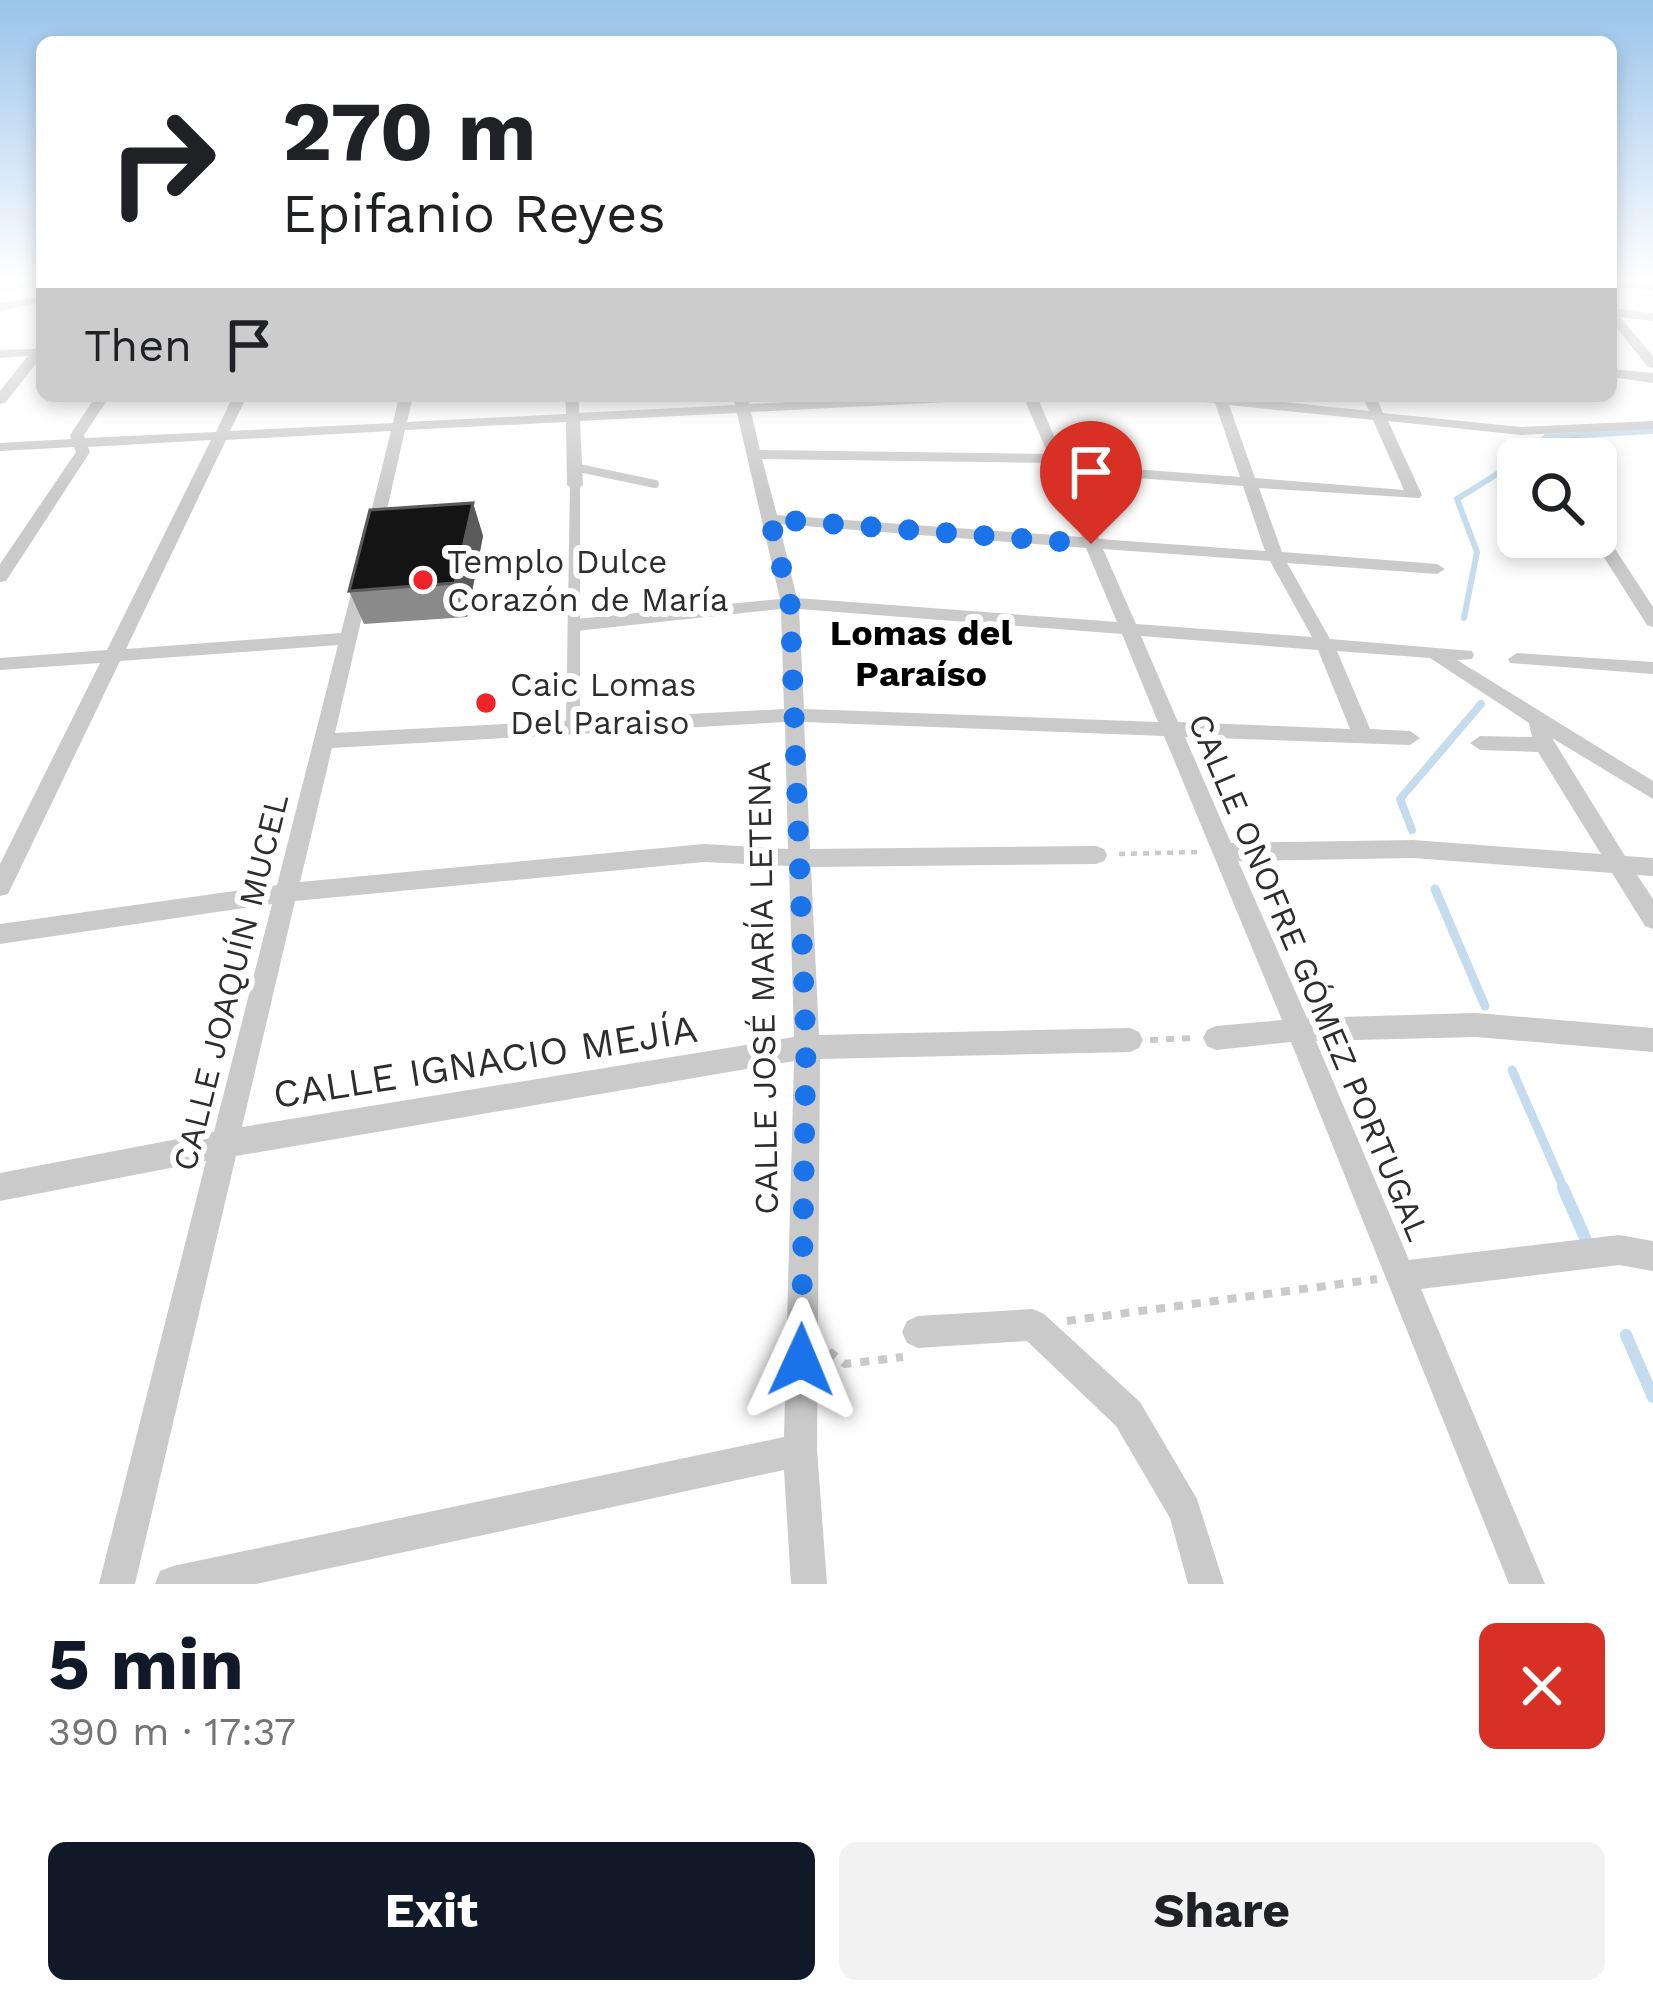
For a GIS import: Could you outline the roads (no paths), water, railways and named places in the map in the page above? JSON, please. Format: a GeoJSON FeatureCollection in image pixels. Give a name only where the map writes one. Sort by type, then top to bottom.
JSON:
{"type":"FeatureCollection","features":[{"type":"Feature","properties":{"kind":"street"},"geometry":{"type":"LineString","coordinates":[[0,354],[36,351]]}},
{"type":"Feature","properties":{"kind":"street"},"geometry":{"type":"LineString","coordinates":[[0,400],[36,357]]}},
{"type":"Feature","properties":{"kind":"street"},"geometry":{"type":"LineString","coordinates":[[1617,374],[1653,378]]}},
{"type":"Feature","properties":{"kind":"street"},"geometry":{"type":"LineString","coordinates":[[0,577],[83,452],[77,435],[99,402]]}},
{"type":"Feature","properties":{"kind":"street"},"geometry":{"type":"LineString","coordinates":[[0,886],[237,402]]}},
{"type":"Feature","properties":{"kind":"street","name":"CALLE JOAQUÍN MUCEL"},"geometry":{"type":"LineString","coordinates":[[117,1584],[405,402]]}},
{"type":"Feature","properties":{"kind":"street"},"geometry":{"type":"LineString","coordinates":[[572,402],[573,727]]}},
{"type":"Feature","properties":{"kind":"street"},"geometry":{"type":"LineString","coordinates":[[0,447],[571,417],[742,402]]}},
{"type":"Feature","properties":{"kind":"street","name":"CALLE JOSÉ MARÍA LETENA"},"geometry":{"type":"LineString","coordinates":[[742,402],[790,603],[806,1047],[800,1450],[809,1584]]}},
{"type":"Feature","properties":{"kind":"street","name":"CALLE ONOFRE GÓMEZ PORTUGAL"},"geometry":{"type":"LineString","coordinates":[[1032,402],[1527,1584]]}},
{"type":"Feature","properties":{"kind":"street"},"geometry":{"type":"LineString","coordinates":[[1221,402],[1275,556],[1325,644],[1364,737]]}},
{"type":"Feature","properties":{"kind":"street"},"geometry":{"type":"LineString","coordinates":[[1262,402],[1521,431],[1653,425]]}},
{"type":"Feature","properties":{"kind":"street"},"geometry":{"type":"LineString","coordinates":[[754,454],[1058,464],[1414,495],[1371,402]]}},
{"type":"Feature","properties":{"kind":"street"},"geometry":{"type":"LineString","coordinates":[[1617,438],[1653,436]]}},
{"type":"Feature","properties":{"kind":"street"},"geometry":{"type":"LineString","coordinates":[[770,519],[1437,569]]}},
{"type":"Feature","properties":{"kind":"street"},"geometry":{"type":"LineString","coordinates":[[1613,558],[1653,621]]}},
{"type":"Feature","properties":{"kind":"street"},"geometry":{"type":"LineString","coordinates":[[576,625],[790,603],[1465,656]]}},
{"type":"Feature","properties":{"kind":"street"},"geometry":{"type":"LineString","coordinates":[[0,664],[348,638]]}},
{"type":"Feature","properties":{"kind":"street"},"geometry":{"type":"LineString","coordinates":[[1432,653],[1653,791]]}},
{"type":"Feature","properties":{"kind":"street"},"geometry":{"type":"LineString","coordinates":[[1517,659],[1653,668]]}},
{"type":"Feature","properties":{"kind":"street"},"geometry":{"type":"LineString","coordinates":[[322,741],[793,715],[1410,738]]}},
{"type":"Feature","properties":{"kind":"street"},"geometry":{"type":"LineString","coordinates":[[1538,719],[1544,745],[1653,919]]}},
{"type":"Feature","properties":{"kind":"street"},"geometry":{"type":"LineString","coordinates":[[1480,743],[1544,745]]}},
{"type":"Feature","properties":{"kind":"street"},"geometry":{"type":"LineString","coordinates":[[1222,852],[1413,849],[1653,867]]}},
{"type":"Feature","properties":{"kind":"street"},"geometry":{"type":"LineString","coordinates":[[0,934],[285,893],[704,853],[797,858],[1096,855]]}},
{"type":"Feature","properties":{"kind":"street"},"geometry":{"type":"LineString","coordinates":[[1216,1038],[1299,1030],[1477,1025],[1653,1040]]}},
{"type":"Feature","properties":{"kind":"street","name":"CALLE IGNACIO MEJÍA"},"geometry":{"type":"LineString","coordinates":[[0,1187],[225,1144],[806,1047],[1130,1040]]}},
{"type":"Feature","properties":{"kind":"street"},"geometry":{"type":"LineString","coordinates":[[1400,1276],[1619,1250],[1653,1256]]}},
{"type":"Feature","properties":{"kind":"street"},"geometry":{"type":"LineString","coordinates":[[919,1332],[1033,1325],[1128,1414],[1185,1511],[1206,1584]]}},
{"type":"Feature","properties":{"kind":"street"},"geometry":{"type":"LineString","coordinates":[[173,1584],[800,1450]]}},
{"type":"Feature","properties":{"kind":"lane"},"geometry":{"type":"LineString","coordinates":[[574,467],[607,470],[626,480],[656,484]]}},
{"type":"Feature","properties":{"kind":"waterway"},"geometry":{"type":"LineString","coordinates":[[1621,433],[1651,431]]}},
{"type":"Feature","properties":{"kind":"waterway"},"geometry":{"type":"LineString","coordinates":[[1621,433],[1653,431]]}},
{"type":"Feature","properties":{"kind":"waterway"},"geometry":{"type":"LineString","coordinates":[[1545,438],[1621,433]]}},
{"type":"Feature","properties":{"kind":"waterway"},"geometry":{"type":"LineString","coordinates":[[1597,434],[1621,433]]}},
{"type":"Feature","properties":{"kind":"waterway"},"geometry":{"type":"LineString","coordinates":[[1464,618],[1477,552],[1457,499],[1497,474]]}},
{"type":"Feature","properties":{"kind":"waterway"},"geometry":{"type":"LineString","coordinates":[[1412,830],[1400,799],[1481,704]]}},
{"type":"Feature","properties":{"kind":"waterway"},"geometry":{"type":"LineString","coordinates":[[1435,889],[1485,1006]]}},
{"type":"Feature","properties":{"kind":"waterway"},"geometry":{"type":"LineString","coordinates":[[1512,1070],[1565,1191]]}},
{"type":"Feature","properties":{"kind":"waterway"},"geometry":{"type":"LineString","coordinates":[[1563,1188],[1586,1240]]}},
{"type":"Feature","properties":{"kind":"waterway"},"geometry":{"type":"LineString","coordinates":[[1626,1335],[1653,1397]]}},
{"type":"Feature","properties":{"kind":"place","name":"Templo Dulce Corazón de María"},"geometry":{"type":"Point","coordinates":[423,580]}},
{"type":"Feature","properties":{"kind":"place","name":"Caic Lomas Del Paraiso"},"geometry":{"type":"Point","coordinates":[486,703]}},
{"type":"Feature","properties":{"kind":"district","name":"Lomas del Paraíso"},"geometry":{"type":"Point","coordinates":[921,652]}}]}
